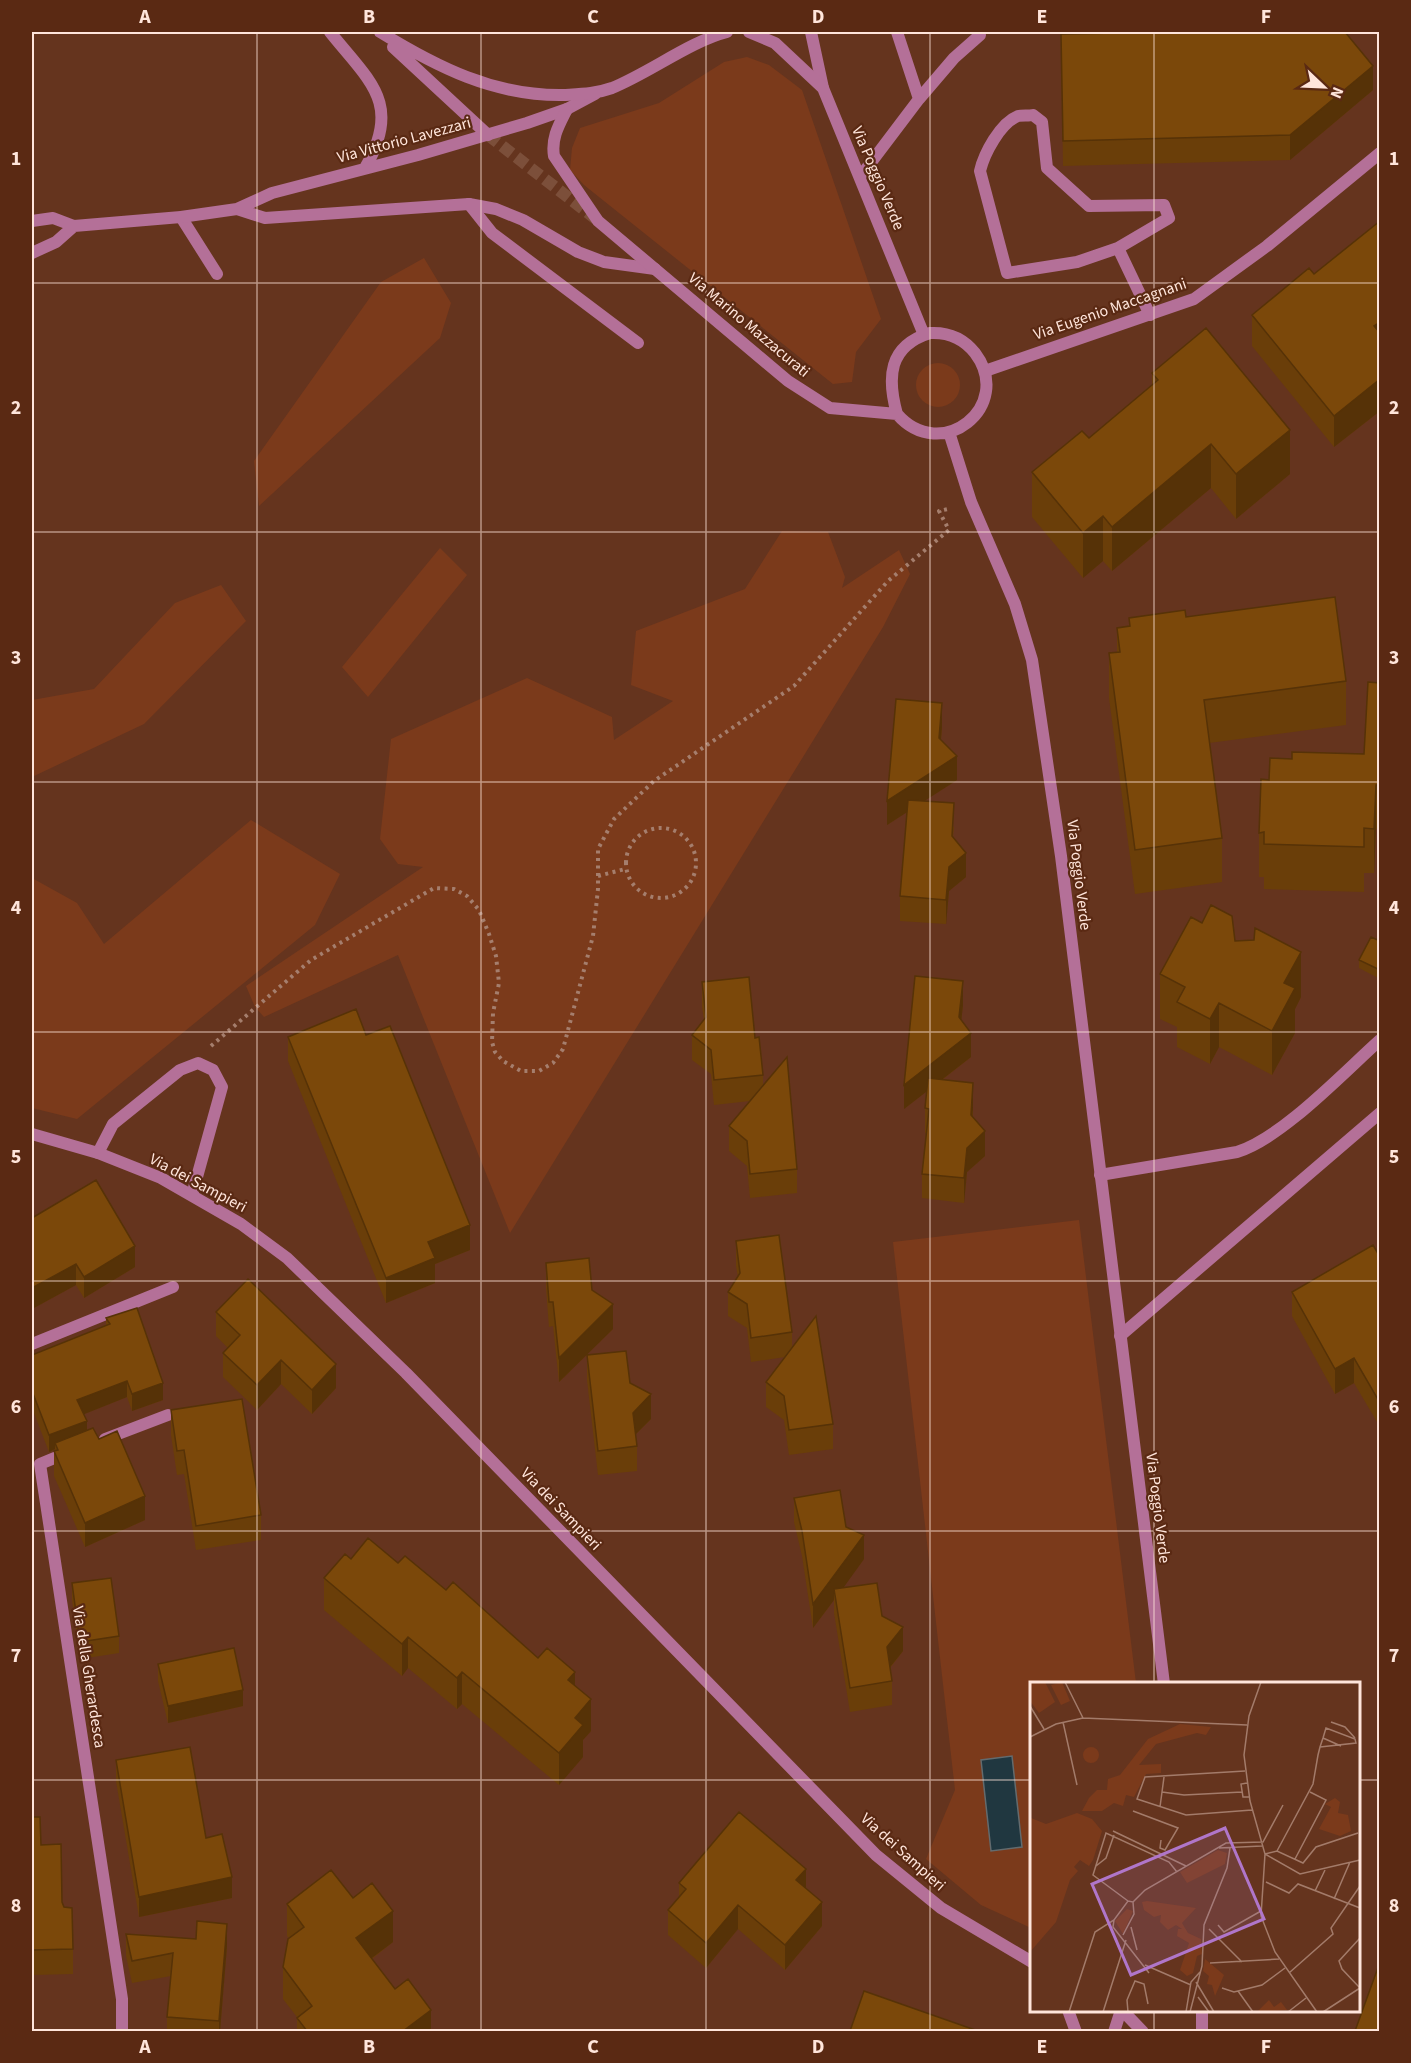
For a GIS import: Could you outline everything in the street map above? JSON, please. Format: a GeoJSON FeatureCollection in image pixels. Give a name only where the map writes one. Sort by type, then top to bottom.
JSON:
{"type":"FeatureCollection","features":[{"type":"Feature","properties":{"kind":"street"},"geometry":{"type":"LineString","coordinates":[[330,32],[371,84],[381,103],[383,125],[375,150],[365,168]]}},
{"type":"Feature","properties":{"kind":"street"},"geometry":{"type":"LineString","coordinates":[[378,32],[448,71],[482,84],[554,95],[595,94]]}},
{"type":"Feature","properties":{"kind":"street"},"geometry":{"type":"LineString","coordinates":[[378,32],[488,135]]}},
{"type":"Feature","properties":{"kind":"street","name":"Via Vittorio Lavezzari"},"geometry":{"type":"LineString","coordinates":[[32,221],[53,218],[74,226],[181,217],[237,209],[272,193],[488,135],[567,109],[640,75],[711,36],[727,32]]}},
{"type":"Feature","properties":{"kind":"street"},"geometry":{"type":"LineString","coordinates":[[748,32],[775,43],[823,88]]}},
{"type":"Feature","properties":{"kind":"street","name":"Via Poggio Verde"},"geometry":{"type":"LineString","coordinates":[[811,32],[823,88],[924,335]]}},
{"type":"Feature","properties":{"kind":"street"},"geometry":{"type":"LineString","coordinates":[[897,32],[919,99]]}},
{"type":"Feature","properties":{"kind":"street"},"geometry":{"type":"LineString","coordinates":[[860,177],[919,99],[954,58],[980,35]]}},
{"type":"Feature","properties":{"kind":"street","name":"Via Marino Mazzacurati"},"geometry":{"type":"LineString","coordinates":[[567,109],[552,145],[554,156],[585,206],[598,221],[788,381],[820,404],[845,410],[897,414],[915,429],[937,434],[949,432]]}},
{"type":"Feature","properties":{"kind":"street"},"geometry":{"type":"LineString","coordinates":[[1033,115],[1042,122],[1047,168],[1089,206],[1164,205],[1169,218],[1118,248],[1077,262],[1006,273],[980,171],[984,156],[1007,125],[1018,116],[1033,115]]}},
{"type":"Feature","properties":{"kind":"street","name":"Via Eugenio Maccagnani"},"geometry":{"type":"LineString","coordinates":[[985,370],[1185,303],[1217,285],[1380,153]]}},
{"type":"Feature","properties":{"kind":"street"},"geometry":{"type":"LineString","coordinates":[[237,209],[265,218],[385,212],[431,205],[469,204],[496,209],[523,220],[578,252],[604,262],[655,268]]}},
{"type":"Feature","properties":{"kind":"street"},"geometry":{"type":"LineString","coordinates":[[469,204],[492,233],[638,343]]}},
{"type":"Feature","properties":{"kind":"street"},"geometry":{"type":"LineString","coordinates":[[181,217],[217,274]]}},
{"type":"Feature","properties":{"kind":"street"},"geometry":{"type":"LineString","coordinates":[[32,253],[56,242],[74,226]]}},
{"type":"Feature","properties":{"kind":"street"},"geometry":{"type":"LineString","coordinates":[[1118,248],[1150,315]]}},
{"type":"Feature","properties":{"kind":"street"},"geometry":{"type":"LineString","coordinates":[[897,414],[891,392],[893,367],[902,351],[924,335],[937,333],[962,340],[972,350],[985,370],[986,391],[980,408],[966,425],[949,432]]}},
{"type":"Feature","properties":{"kind":"street","name":"Via Poggio Verde"},"geometry":{"type":"LineString","coordinates":[[949,432],[970,502],[1015,604],[1032,660],[1061,856],[1164,1682]]}},
{"type":"Feature","properties":{"kind":"street"},"geometry":{"type":"LineString","coordinates":[[1100,1175],[1216,1156],[1254,1147],[1275,1132],[1380,1040]]}},
{"type":"Feature","properties":{"kind":"street"},"geometry":{"type":"LineString","coordinates":[[98,1154],[113,1124],[180,1070],[198,1063],[213,1070],[222,1087],[192,1195]]}},
{"type":"Feature","properties":{"kind":"street"},"geometry":{"type":"LineString","coordinates":[[1120,1336],[1380,1113]]}},
{"type":"Feature","properties":{"kind":"street","name":"Via dei Sampieri"},"geometry":{"type":"LineString","coordinates":[[32,1134],[98,1154],[161,1178],[258,1236],[316,1285],[876,1855],[941,1908],[1029,1963]]}},
{"type":"Feature","properties":{"kind":"street"},"geometry":{"type":"LineString","coordinates":[[32,1344],[173,1287]]}},
{"type":"Feature","properties":{"kind":"street","name":"Via della Gherardesca"},"geometry":{"type":"LineString","coordinates":[[122,2031],[122,1999],[40,1464],[168,1415]]}},
{"type":"Feature","properties":{"kind":"street"},"geometry":{"type":"LineString","coordinates":[[1069,2012],[1076,2031]]}},
{"type":"Feature","properties":{"kind":"street"},"geometry":{"type":"LineString","coordinates":[[1114,2031],[1120,2012]]}},
{"type":"Feature","properties":{"kind":"street"},"geometry":{"type":"LineString","coordinates":[[1123,2012],[1143,2031]]}},
{"type":"Feature","properties":{"kind":"street"},"geometry":{"type":"LineString","coordinates":[[1202,2012],[1202,2031]]}},
{"type":"Feature","properties":{"kind":"path"},"geometry":{"type":"LineString","coordinates":[[198,1063],[213,1042],[311,960],[434,888],[454,889],[467,896],[479,910],[489,934],[496,956],[499,983],[493,1013],[492,1042],[495,1052],[503,1061],[521,1071],[539,1071],[553,1063],[563,1049],[593,936],[598,849],[614,819],[654,781],[794,686],[888,581],[949,530],[939,511],[948,509]]}},
{"type":"Feature","properties":{"kind":"path"},"geometry":{"type":"LineString","coordinates":[[660,827],[672,829],[683,835],[691,844],[695,856],[696,868],[692,880],[684,890],[661,898],[649,897],[638,890],[626,869],[629,845],[637,836],[660,827]]}},
{"type":"Feature","properties":{"kind":"path"},"geometry":{"type":"LineString","coordinates":[[598,876],[626,869]]}},
{"type":"Feature","properties":{"kind":"shaded area"},"geometry":{"type":"Polygon","coordinates":[[[747,57],[769,65],[802,90],[881,319],[856,352],[852,382],[833,384],[584,185],[570,170],[572,148],[580,128],[659,103],[724,62],[747,57]]]}},
{"type":"Feature","properties":{"kind":"shaded area"},"geometry":{"type":"Polygon","coordinates":[[[424,258],[451,303],[440,338],[259,506],[254,461],[381,282],[424,258]]]}},
{"type":"Feature","properties":{"kind":"shaded area"},"geometry":{"type":"Polygon","coordinates":[[[938,363],[954,369],[960,385],[954,401],[938,407],[922,401],[916,385],[922,369],[938,363]]]}},
{"type":"Feature","properties":{"kind":"shaded area"},"geometry":{"type":"Polygon","coordinates":[[[782,531],[828,532],[845,577],[842,588],[899,550],[910,574],[883,627],[510,1233],[398,955],[264,1017],[255,1007],[246,986],[423,867],[398,864],[380,839],[391,739],[527,678],[612,717],[614,740],[673,701],[631,685],[636,631],[745,589],[782,531]]]}},
{"type":"Feature","properties":{"kind":"shaded area"},"geometry":{"type":"Polygon","coordinates":[[[440,548],[467,575],[368,697],[342,667],[440,548]]]}},
{"type":"Feature","properties":{"kind":"shaded area"},"geometry":{"type":"Polygon","coordinates":[[[221,585],[246,621],[144,724],[32,777],[32,700],[94,689],[175,603],[221,585]]]}},
{"type":"Feature","properties":{"kind":"shaded area"},"geometry":{"type":"Polygon","coordinates":[[[251,820],[340,874],[315,925],[77,1119],[32,1108],[32,878],[77,903],[104,944],[251,820]]]}},
{"type":"Feature","properties":{"kind":"shaded area"},"geometry":{"type":"Polygon","coordinates":[[[1079,1220],[1136,1682],[1030,1682],[1030,1928],[981,1905],[926,1859],[955,1790],[893,1242],[1079,1220]]]}},
{"type":"Feature","properties":{"kind":"water"},"geometry":{"type":"Polygon","coordinates":[[[1012,1756],[1022,1847],[991,1851],[981,1760],[1012,1756]]]}},
{"type":"Feature","properties":{"kind":"building"},"geometry":{"type":"Polygon","coordinates":[[[1345,32],[1373,66],[1290,135],[1063,141],[1061,34],[1345,32]]]}},
{"type":"Feature","properties":{"kind":"building"},"geometry":{"type":"Polygon","coordinates":[[[1380,221],[1380,322],[1374,326],[1380,333],[1380,379],[1334,416],[1252,315],[1309,268],[1314,274],[1380,221]]]}},
{"type":"Feature","properties":{"kind":"building"},"geometry":{"type":"Polygon","coordinates":[[[1206,328],[1290,430],[1236,474],[1211,444],[1112,527],[1103,516],[1083,533],[1032,472],[1082,431],[1089,438],[1158,380],[1152,373],[1206,328]]]}},
{"type":"Feature","properties":{"kind":"building"},"geometry":{"type":"Polygon","coordinates":[[[1335,597],[1346,681],[1204,700],[1222,838],[1135,850],[1109,653],[1120,652],[1117,628],[1130,626],[1129,618],[1185,610],[1186,617],[1335,597]]]}},
{"type":"Feature","properties":{"kind":"building"},"geometry":{"type":"Polygon","coordinates":[[[1368,682],[1380,683],[1380,785],[1376,785],[1374,829],[1364,828],[1364,847],[1264,844],[1264,832],[1259,833],[1261,779],[1269,780],[1270,758],[1292,759],[1292,752],[1364,754],[1368,682]]]}},
{"type":"Feature","properties":{"kind":"building"},"geometry":{"type":"Polygon","coordinates":[[[896,699],[942,703],[939,738],[957,756],[887,801],[896,699]]]}},
{"type":"Feature","properties":{"kind":"building"},"geometry":{"type":"Polygon","coordinates":[[[908,800],[954,803],[952,836],[966,853],[949,867],[946,900],[900,896],[908,800]]]}},
{"type":"Feature","properties":{"kind":"building"},"geometry":{"type":"Polygon","coordinates":[[[1211,905],[1232,916],[1235,941],[1254,940],[1255,928],[1301,952],[1284,983],[1295,988],[1272,1031],[1219,1003],[1210,1019],[1177,1002],[1185,987],[1160,974],[1191,917],[1202,923],[1211,905]]]}},
{"type":"Feature","properties":{"kind":"building"},"geometry":{"type":"Polygon","coordinates":[[[1371,937],[1380,941],[1380,970],[1359,960],[1371,937]]]}},
{"type":"Feature","properties":{"kind":"building"},"geometry":{"type":"Polygon","coordinates":[[[915,976],[963,981],[959,1017],[971,1033],[904,1085],[915,976]]]}},
{"type":"Feature","properties":{"kind":"building"},"geometry":{"type":"Polygon","coordinates":[[[749,977],[755,1038],[759,1037],[763,1075],[714,1080],[711,1050],[692,1035],[706,1017],[702,982],[749,977]]]}},
{"type":"Feature","properties":{"kind":"building"},"geometry":{"type":"Polygon","coordinates":[[[356,1009],[366,1035],[390,1026],[470,1225],[428,1242],[435,1258],[386,1278],[288,1037],[356,1009]]]}},
{"type":"Feature","properties":{"kind":"building"},"geometry":{"type":"Polygon","coordinates":[[[787,1057],[797,1169],[750,1174],[747,1141],[729,1126],[787,1057]]]}},
{"type":"Feature","properties":{"kind":"building"},"geometry":{"type":"Polygon","coordinates":[[[928,1078],[973,1083],[971,1115],[985,1131],[967,1148],[964,1178],[922,1174],[929,1109],[925,1108],[928,1078]]]}},
{"type":"Feature","properties":{"kind":"building"},"geometry":{"type":"Polygon","coordinates":[[[96,1180],[135,1246],[84,1277],[76,1264],[32,1288],[32,1218],[96,1180]]]}},
{"type":"Feature","properties":{"kind":"building"},"geometry":{"type":"Polygon","coordinates":[[[779,1235],[792,1332],[751,1338],[747,1304],[728,1292],[740,1273],[736,1241],[779,1235]]]}},
{"type":"Feature","properties":{"kind":"building"},"geometry":{"type":"Polygon","coordinates":[[[1373,1245],[1380,1257],[1380,1403],[1354,1358],[1335,1369],[1292,1292],[1373,1245]]]}},
{"type":"Feature","properties":{"kind":"building"},"geometry":{"type":"Polygon","coordinates":[[[589,1258],[592,1290],[613,1304],[559,1358],[553,1302],[549,1302],[546,1263],[589,1258]]]}},
{"type":"Feature","properties":{"kind":"building"},"geometry":{"type":"Polygon","coordinates":[[[248,1279],[336,1364],[312,1390],[281,1360],[257,1385],[223,1353],[240,1335],[216,1312],[248,1279]]]}},
{"type":"Feature","properties":{"kind":"building"},"geometry":{"type":"Polygon","coordinates":[[[137,1308],[163,1383],[132,1394],[127,1381],[77,1400],[87,1421],[49,1435],[32,1391],[32,1355],[110,1324],[106,1318],[137,1308]]]}},
{"type":"Feature","properties":{"kind":"building"},"geometry":{"type":"Polygon","coordinates":[[[816,1316],[833,1424],[789,1430],[784,1396],[766,1382],[816,1316]]]}},
{"type":"Feature","properties":{"kind":"building"},"geometry":{"type":"Polygon","coordinates":[[[626,1351],[630,1383],[651,1394],[633,1413],[637,1446],[598,1451],[587,1355],[626,1351]]]}},
{"type":"Feature","properties":{"kind":"building"},"geometry":{"type":"Polygon","coordinates":[[[242,1399],[261,1515],[196,1526],[184,1450],[177,1451],[171,1410],[242,1399]]]}},
{"type":"Feature","properties":{"kind":"building"},"geometry":{"type":"Polygon","coordinates":[[[93,1428],[99,1439],[117,1431],[145,1496],[85,1523],[54,1451],[58,1450],[55,1443],[93,1428]]]}},
{"type":"Feature","properties":{"kind":"building"},"geometry":{"type":"Polygon","coordinates":[[[840,1490],[846,1527],[864,1535],[813,1604],[802,1531],[794,1498],[840,1490]]]}},
{"type":"Feature","properties":{"kind":"building"},"geometry":{"type":"Polygon","coordinates":[[[368,1538],[398,1563],[405,1556],[446,1590],[453,1582],[538,1658],[547,1648],[575,1672],[568,1680],[591,1699],[575,1718],[583,1725],[559,1753],[462,1672],[457,1678],[408,1637],[402,1644],[324,1578],[345,1554],[351,1559],[368,1538]]]}},
{"type":"Feature","properties":{"kind":"building"},"geometry":{"type":"Polygon","coordinates":[[[111,1578],[119,1636],[80,1642],[72,1583],[111,1578]]]}},
{"type":"Feature","properties":{"kind":"building"},"geometry":{"type":"Polygon","coordinates":[[[877,1583],[882,1616],[903,1627],[887,1647],[892,1681],[850,1688],[834,1589],[877,1583]]]}},
{"type":"Feature","properties":{"kind":"building"},"geometry":{"type":"Polygon","coordinates":[[[234,1648],[243,1690],[168,1706],[158,1664],[234,1648]]]}},
{"type":"Feature","properties":{"kind":"building"},"geometry":{"type":"Polygon","coordinates":[[[190,1747],[206,1838],[222,1834],[232,1877],[139,1897],[116,1760],[190,1747]]]}},
{"type":"Feature","properties":{"kind":"building"},"geometry":{"type":"Polygon","coordinates":[[[739,1812],[806,1869],[796,1880],[822,1902],[785,1945],[738,1905],[706,1943],[668,1910],[686,1889],[679,1883],[739,1812]]]}},
{"type":"Feature","properties":{"kind":"building"},"geometry":{"type":"Polygon","coordinates":[[[32,1817],[40,1817],[41,1845],[61,1844],[62,1902],[64,1907],[72,1908],[73,1949],[32,1950],[32,1817]]]}},
{"type":"Feature","properties":{"kind":"building"},"geometry":{"type":"Polygon","coordinates":[[[331,1870],[353,1898],[372,1883],[393,1911],[356,1938],[395,1989],[408,1979],[431,2010],[403,2031],[307,2031],[297,2018],[312,2006],[283,1967],[288,1939],[304,1927],[287,1904],[331,1870]]]}},
{"type":"Feature","properties":{"kind":"building"},"geometry":{"type":"Polygon","coordinates":[[[197,1921],[227,1924],[219,2021],[167,2017],[173,1953],[132,1961],[126,1934],[196,1939],[197,1921]]]}},
{"type":"Feature","properties":{"kind":"building"},"geometry":{"type":"Polygon","coordinates":[[[1380,1962],[1380,2031],[1355,2031],[1380,1962]]]}},
{"type":"Feature","properties":{"kind":"building"},"geometry":{"type":"Polygon","coordinates":[[[864,1991],[978,2031],[850,2031],[864,1991]]]}},
{"type":"Feature","properties":{"kind":"tunnel"},"geometry":{"type":"LineString","coordinates":[[488,135],[596,219]]}}]}
